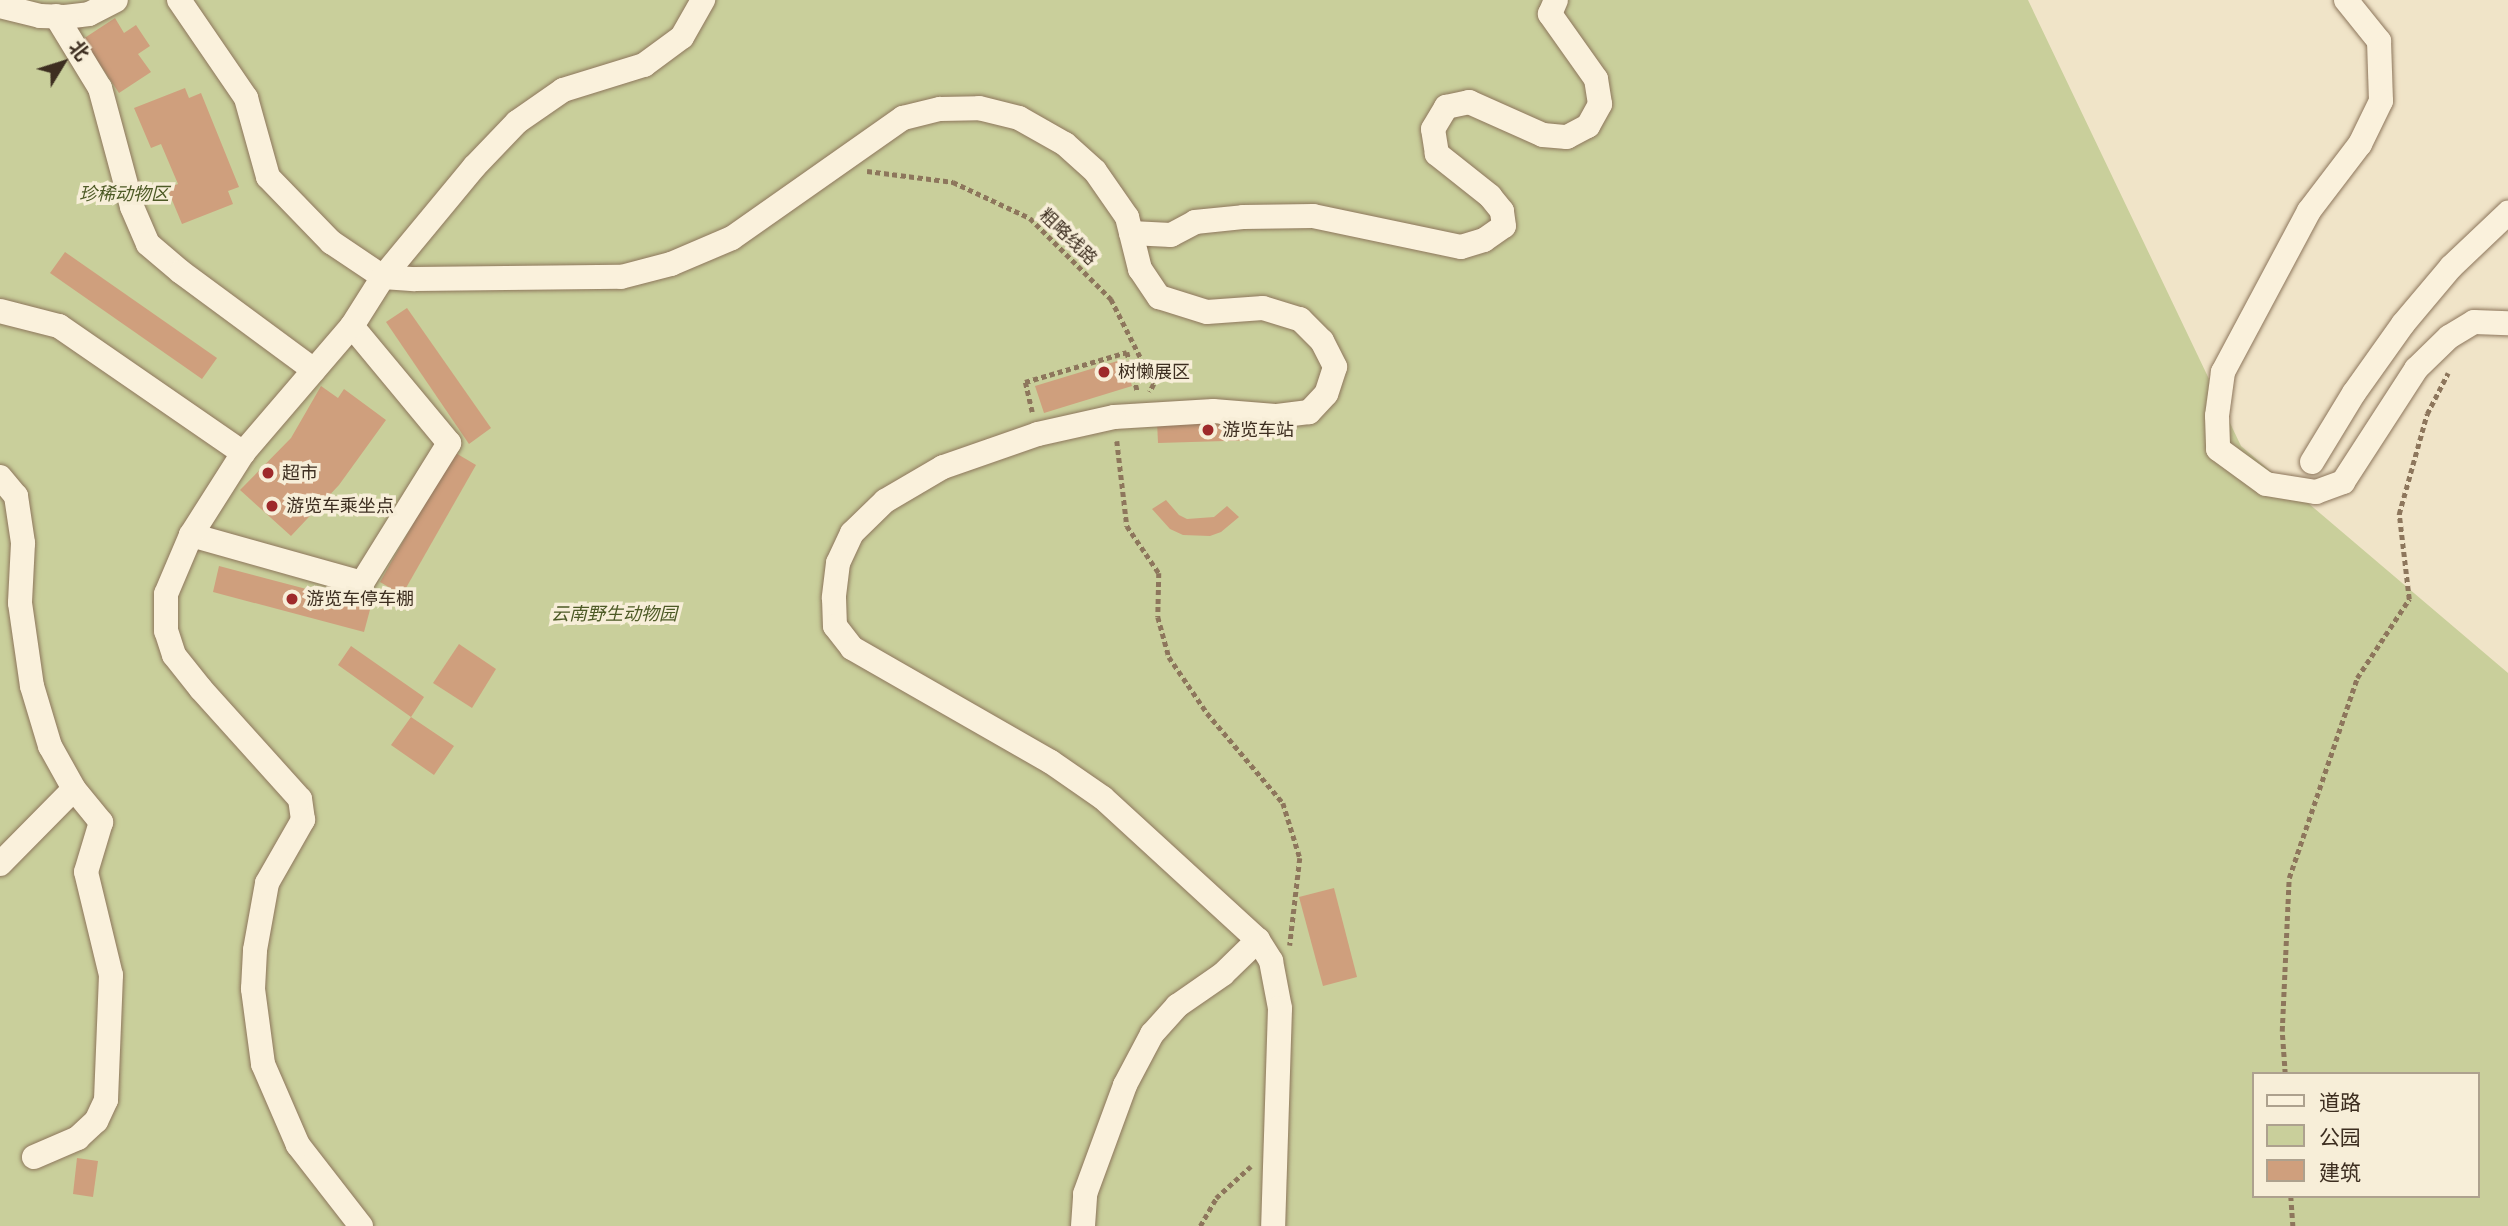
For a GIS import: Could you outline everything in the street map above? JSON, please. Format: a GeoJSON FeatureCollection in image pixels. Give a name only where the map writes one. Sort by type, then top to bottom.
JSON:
{"type":"FeatureCollection","features":[{"type":"Feature","properties":{"kind":"street"},"geometry":{"type":"LineString","coordinates":[[0,6],[56,16],[89,14],[116,0]]}},
{"type":"Feature","properties":{"kind":"street"},"geometry":{"type":"LineString","coordinates":[[179,0],[246,98],[268,177],[331,242],[383,277],[621,277],[671,264],[732,238],[903,118],[940,109],[979,108],[1019,118],[1065,144],[1095,171],[1127,216],[1140,269],[1159,298],[1207,312],[1263,308],[1300,319],[1322,341],[1335,368],[1326,394],[1310,412],[1275,416],[1213,411],[1126,416],[1038,434],[943,467],[886,501],[852,533],[838,563],[835,626],[852,648],[1051,762],[1103,798],[1258,940],[1271,961],[1280,1007],[1273,1226]]}},
{"type":"Feature","properties":{"kind":"street"},"geometry":{"type":"LineString","coordinates":[[361,1226],[298,1145],[263,1064],[253,989],[255,950],[267,883],[303,820],[300,799],[174,655],[166,631],[166,593],[191,535],[243,453],[352,326],[383,277],[474,167],[517,122],[563,90],[644,65],[682,37],[704,0]]}},
{"type":"Feature","properties":{"kind":"street"},"geometry":{"type":"LineString","coordinates":[[1131,233],[1171,235],[1195,222],[1243,216],[1313,216],[1461,247],[1484,240],[1504,226],[1502,211],[1490,196],[1437,154],[1433,130],[1446,107],[1469,102],[1544,135],[1567,137],[1588,126],[1600,104],[1596,79],[1550,14],[1556,0]]}},
{"type":"Feature","properties":{"kind":"street"},"geometry":{"type":"LineString","coordinates":[[2346,0],[2379,41],[2382,101],[2360,144],[2309,211],[2223,372],[2217,416],[2218,449],[2266,484],[2316,492],[2343,482],[2424,361],[2449,337],[2474,322],[2508,323]]}},
{"type":"Feature","properties":{"kind":"street"},"geometry":{"type":"LineString","coordinates":[[56,16],[100,89],[132,207],[148,244],[314,370]]}},
{"type":"Feature","properties":{"kind":"street"},"geometry":{"type":"LineString","coordinates":[[2312,462],[2354,393],[2403,324],[2451,267],[2508,213]]}},
{"type":"Feature","properties":{"kind":"street"},"geometry":{"type":"LineString","coordinates":[[0,311],[59,326],[243,453]]}},
{"type":"Feature","properties":{"kind":"street"},"geometry":{"type":"LineString","coordinates":[[191,535],[362,583],[449,443],[352,326]]}},
{"type":"Feature","properties":{"kind":"street"},"geometry":{"type":"LineString","coordinates":[[0,477],[16,496],[22,533],[20,603],[32,686],[50,746],[74,789],[101,822],[86,872],[111,975],[106,1100],[96,1121],[78,1138],[34,1157]]}},
{"type":"Feature","properties":{"kind":"street"},"geometry":{"type":"LineString","coordinates":[[0,864],[74,789]]}},
{"type":"Feature","properties":{"kind":"street"},"geometry":{"type":"LineString","coordinates":[[1083,1226],[1085,1194],[1125,1085],[1153,1034],[1177,1006],[1223,974],[1258,940]]}},
{"type":"Feature","properties":{"kind":"path","name":"粗略线路"},"geometry":{"type":"LineString","coordinates":[[833,167],[953,181],[1030,218],[1111,299],[1154,384],[1126,416]]}},
{"type":"Feature","properties":{"kind":"path"},"geometry":{"type":"LineString","coordinates":[[1038,434],[1025,383],[1127,352],[1138,387],[1126,416],[1127,526],[1159,573],[1158,617],[1169,657],[1207,713],[1283,803],[1300,858],[1290,954]]}},
{"type":"Feature","properties":{"kind":"path"},"geometry":{"type":"LineString","coordinates":[[2285,1072],[2282,1031],[2289,878],[2357,678],[2409,598],[2399,514],[2427,414],[2451,368]]}},
{"type":"Feature","properties":{"kind":"path"},"geometry":{"type":"LineString","coordinates":[[1200,1226],[1216,1198],[1275,1145]]}},
{"type":"Feature","properties":{"kind":"path"},"geometry":{"type":"LineString","coordinates":[[2291,1198],[2293,1226]]}},
{"type":"Feature","properties":{"kind":"green space","name":"云南野生动物园"},"geometry":{"type":"Polygon","coordinates":[[[0,0],[2028,0],[2241,446],[2508,673],[2508,1226],[0,1226],[0,0]]]}},
{"type":"Feature","properties":{"kind":"building"},"geometry":{"type":"Polygon","coordinates":[[[115,18],[124,33],[136,25],[150,46],[138,54],[151,72],[119,93],[83,39],[115,18]]]}},
{"type":"Feature","properties":{"kind":"building"},"geometry":{"type":"Polygon","coordinates":[[[185,88],[189,98],[201,93],[239,187],[228,191],[233,204],[182,224],[167,188],[178,184],[161,144],[151,148],[134,108],[185,88]]]}},
{"type":"Feature","properties":{"kind":"building"},"geometry":{"type":"Polygon","coordinates":[[[65,252],[217,358],[202,379],[50,273],[65,252]]]}},
{"type":"Feature","properties":{"kind":"building"},"geometry":{"type":"Polygon","coordinates":[[[407,308],[491,428],[469,444],[386,322],[407,308]]]}},
{"type":"Feature","properties":{"kind":"building","name":"树懒展区"},"geometry":{"type":"Polygon","coordinates":[[[1124,359],[1132,386],[1044,413],[1035,386],[1124,359]]]}},
{"type":"Feature","properties":{"kind":"building"},"geometry":{"type":"Polygon","coordinates":[[[321,386],[338,398],[344,389],[386,420],[339,485],[291,536],[240,490],[291,438],[321,386]]]}},
{"type":"Feature","properties":{"kind":"building","name":"游览车站"},"geometry":{"type":"Polygon","coordinates":[[[1257,417],[1258,440],[1158,443],[1157,421],[1257,417]]]}},
{"type":"Feature","properties":{"kind":"building","name":"游览车停车棚"},"geometry":{"type":"Polygon","coordinates":[[[454,452],[476,465],[402,595],[380,582],[454,452]]]}},
{"type":"Feature","properties":{"kind":"building"},"geometry":{"type":"Polygon","coordinates":[[[1166,500],[1179,515],[1187,519],[1214,517],[1227,506],[1239,517],[1221,532],[1210,536],[1183,535],[1170,529],[1152,509],[1166,500]]]}},
{"type":"Feature","properties":{"kind":"building","name":"游览车停车棚"},"geometry":{"type":"Polygon","coordinates":[[[219,566],[371,606],[364,632],[213,592],[219,566]]]}},
{"type":"Feature","properties":{"kind":"building"},"geometry":{"type":"Polygon","coordinates":[[[459,644],[496,669],[472,708],[433,683],[459,644]]]}},
{"type":"Feature","properties":{"kind":"building"},"geometry":{"type":"Polygon","coordinates":[[[351,646],[424,697],[411,717],[338,665],[351,646]]]}},
{"type":"Feature","properties":{"kind":"building"},"geometry":{"type":"Polygon","coordinates":[[[411,717],[454,746],[434,775],[391,745],[411,717]]]}},
{"type":"Feature","properties":{"kind":"building"},"geometry":{"type":"Polygon","coordinates":[[[1334,888],[1357,977],[1323,986],[1299,897],[1334,888]]]}},
{"type":"Feature","properties":{"kind":"building"},"geometry":{"type":"Polygon","coordinates":[[[77,1158],[98,1161],[93,1197],[73,1194],[77,1158]]]}},
{"type":"Feature","properties":{"kind":"place","name":"树懒展区"},"geometry":{"type":"Point","coordinates":[1104,372]}},
{"type":"Feature","properties":{"kind":"place","name":"游览车站"},"geometry":{"type":"Point","coordinates":[1208,430]}},
{"type":"Feature","properties":{"kind":"place","name":"超市"},"geometry":{"type":"Point","coordinates":[268,473]}},
{"type":"Feature","properties":{"kind":"place","name":"游览车乘坐点"},"geometry":{"type":"Point","coordinates":[272,506]}},
{"type":"Feature","properties":{"kind":"place","name":"游览车停车棚"},"geometry":{"type":"Point","coordinates":[292,599]}},
{"type":"Feature","properties":{"kind":"park label","name":"珍稀动物区"},"geometry":{"type":"Point","coordinates":[124,194]}}]}
